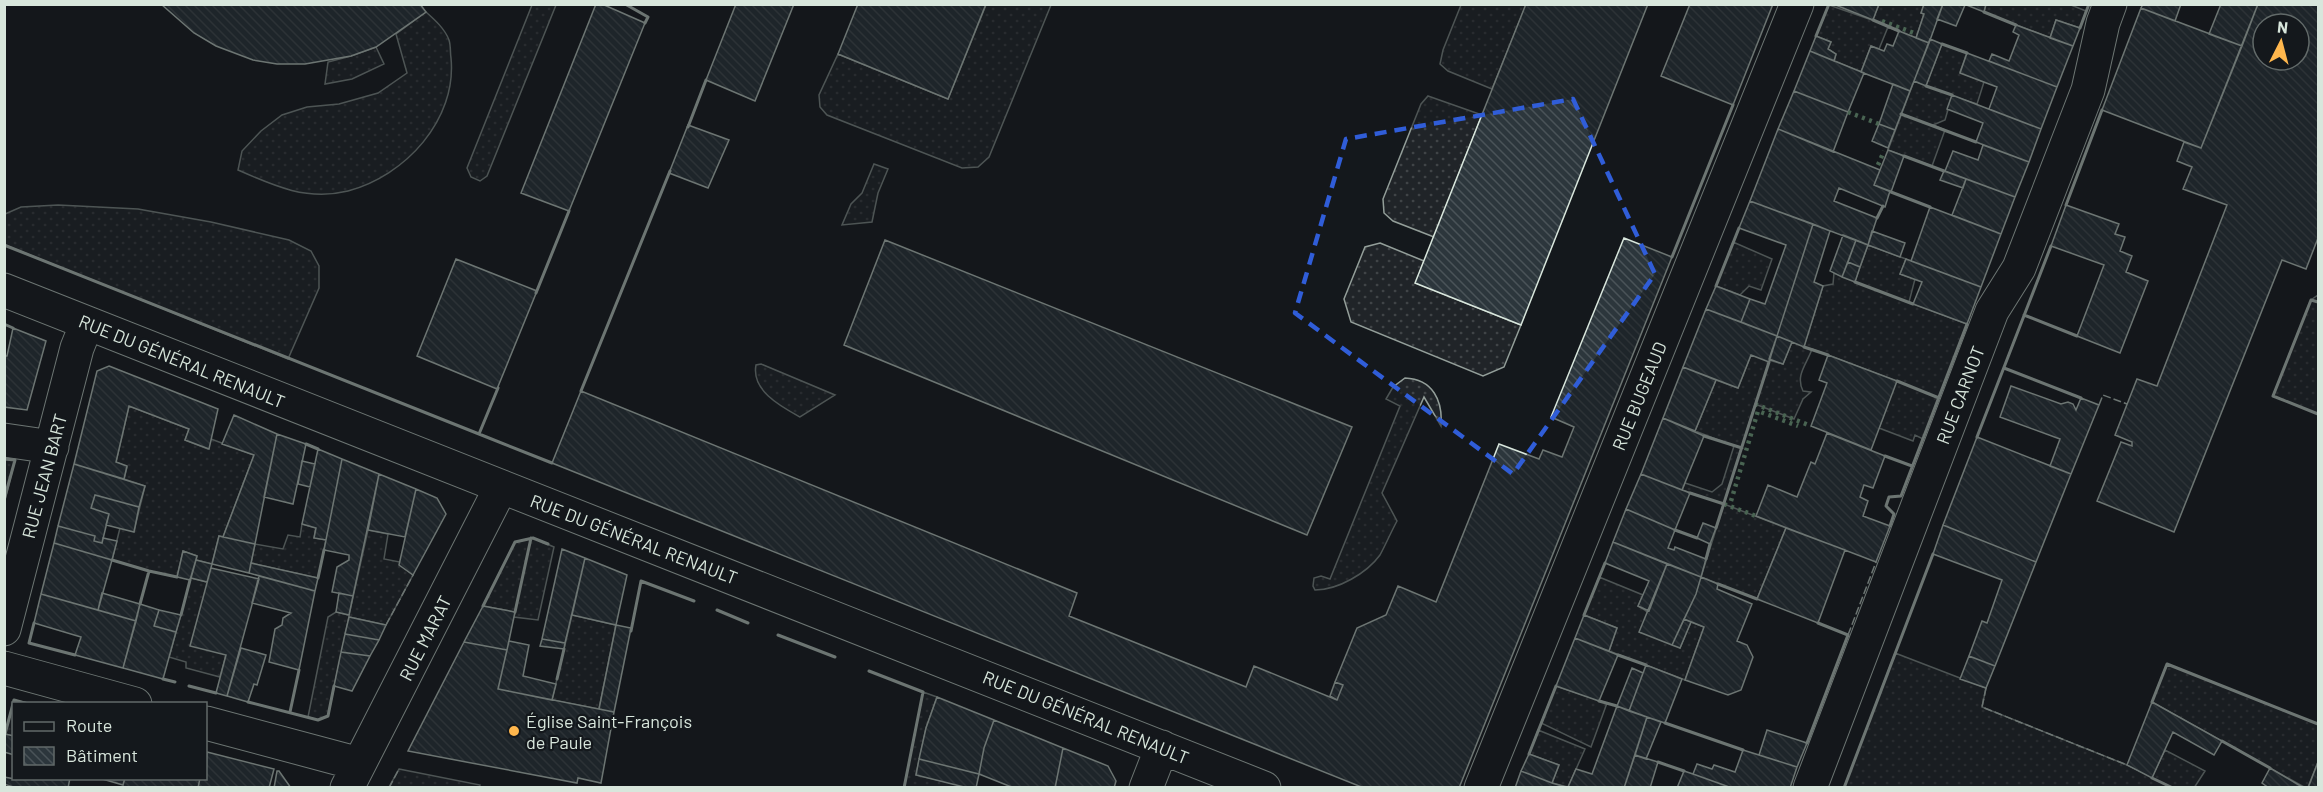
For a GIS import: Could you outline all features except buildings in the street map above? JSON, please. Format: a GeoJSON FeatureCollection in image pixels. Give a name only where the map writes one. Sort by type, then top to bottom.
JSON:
{"type":"FeatureCollection","features":[{"type":"Feature","properties":{"kind":"street","name":"RUE BUGEAUD"},"geometry":{"type":"LineString","coordinates":[[1481,788],[1797,4]]}},
{"type":"Feature","properties":{"kind":"street","name":"RUE CARNOT"},"geometry":{"type":"LineString","coordinates":[[1810,788],[1992,311],[2019,268],[2084,101],[2103,23],[2110,4]]}},
{"type":"Feature","properties":{"kind":"street","name":"RUE DU GÉNÉRAL RENAULT"},"geometry":{"type":"LineString","coordinates":[[4,290],[1264,788]]}},
{"type":"Feature","properties":{"kind":"street","name":"RUE JEAN BART"},"geometry":{"type":"LineString","coordinates":[[4,629],[78,348],[87,323]]}},
{"type":"Feature","properties":{"kind":"street"},"geometry":{"type":"LineString","coordinates":[[4,440],[52,447]]}},
{"type":"Feature","properties":{"kind":"street","name":"RUE MARAT"},"geometry":{"type":"LineString","coordinates":[[353,776],[501,487]]}},
{"type":"Feature","properties":{"kind":"street"},"geometry":{"type":"LineString","coordinates":[[4,668],[128,702]]}},
{"type":"Feature","properties":{"kind":"street"},"geometry":{"type":"LineString","coordinates":[[207,723],[353,776]]}},
{"type":"Feature","properties":{"kind":"street"},"geometry":{"type":"LineString","coordinates":[[1146,788],[1162,747]]}},
{"type":"Feature","properties":{"kind":"highlighted area"},"geometry":{"type":"Polygon","coordinates":[[[1573,99],[1655,274],[1513,474],[1295,313],[1346,139],[1573,99]]]}},
{"type":"Feature","properties":{"kind":"shaded area"},"geometry":{"type":"Polygon","coordinates":[[[1986,4],[2071,5],[2086,11],[2080,28],[2056,20],[2050,38],[1984,12],[1986,4]]]}},
{"type":"Feature","properties":{"kind":"shaded area"},"geometry":{"type":"Polygon","coordinates":[[[532,5],[556,5],[487,176],[480,181],[471,177],[467,168],[532,5]]]}},
{"type":"Feature","properties":{"kind":"shaded area"},"geometry":{"type":"Polygon","coordinates":[[[986,5],[1051,5],[989,157],[978,167],[962,168],[827,115],[820,107],[819,95],[838,54],[948,99],[986,5]]]}},
{"type":"Feature","properties":{"kind":"shaded area"},"geometry":{"type":"Polygon","coordinates":[[[1461,5],[1526,5],[1492,89],[1448,71],[1440,64],[1443,50],[1461,5]]]}},
{"type":"Feature","properties":{"kind":"shaded area"},"geometry":{"type":"Polygon","coordinates":[[[1829,5],[1872,20],[1879,5],[1924,5],[1921,13],[1924,14],[1916,38],[1888,27],[1879,49],[1871,46],[1861,72],[1834,61],[1836,54],[1828,49],[1831,42],[1816,36],[1829,5]]]}},
{"type":"Feature","properties":{"kind":"shaded area"},"geometry":{"type":"Polygon","coordinates":[[[426,12],[442,28],[449,40],[451,81],[436,123],[407,159],[389,173],[369,184],[333,194],[291,190],[238,170],[242,151],[261,131],[282,115],[307,107],[339,104],[378,93],[407,73],[396,34],[426,12]]]}},
{"type":"Feature","properties":{"kind":"shaded area"},"geometry":{"type":"Polygon","coordinates":[[[1942,44],[1967,53],[1960,72],[1984,82],[1977,104],[1952,96],[1945,120],[1933,125],[1945,130],[1932,166],[1888,150],[1914,81],[1926,85],[1942,44]]]}},
{"type":"Feature","properties":{"kind":"shaded area"},"geometry":{"type":"Polygon","coordinates":[[[376,47],[384,64],[352,79],[325,84],[328,62],[376,47]]]}},
{"type":"Feature","properties":{"kind":"shaded area"},"geometry":{"type":"Polygon","coordinates":[[[1428,96],[1482,115],[1434,237],[1393,221],[1384,213],[1383,199],[1421,104],[1428,96]]]}},
{"type":"Feature","properties":{"kind":"shaded area"},"geometry":{"type":"Polygon","coordinates":[[[874,164],[888,169],[878,193],[872,222],[842,225],[851,204],[862,193],[874,164]]]}},
{"type":"Feature","properties":{"kind":"shaded area"},"geometry":{"type":"Polygon","coordinates":[[[58,205],[138,209],[211,222],[289,240],[311,251],[319,266],[319,288],[288,359],[5,245],[5,214],[21,207],[58,205]]]}},
{"type":"Feature","properties":{"kind":"shaded area"},"geometry":{"type":"Polygon","coordinates":[[[1733,242],[1772,259],[1761,290],[1749,286],[1740,295],[1716,286],[1733,242]]]}},
{"type":"Feature","properties":{"kind":"shaded area"},"geometry":{"type":"Polygon","coordinates":[[[1380,243],[1424,261],[1416,283],[1521,325],[1504,367],[1483,376],[1351,322],[1344,299],[1365,247],[1380,243]]]}},
{"type":"Feature","properties":{"kind":"shaded area"},"geometry":{"type":"Polygon","coordinates":[[[1868,245],[1906,259],[1900,274],[1915,279],[1909,302],[1967,324],[1923,439],[1915,435],[1913,441],[1879,428],[1896,381],[1812,349],[1800,380],[1803,391],[1811,392],[1803,399],[1794,419],[1755,404],[1724,504],[1682,490],[1685,483],[1712,492],[1722,484],[1734,446],[1695,431],[1716,380],[1738,388],[1751,355],[1783,364],[1792,342],[1804,346],[1823,286],[1833,284],[1834,273],[1855,281],[1868,245]]]}},
{"type":"Feature","properties":{"kind":"shaded area"},"geometry":{"type":"Polygon","coordinates":[[[2318,295],[2318,414],[2273,396],[2311,300],[2318,295]]]}},
{"type":"Feature","properties":{"kind":"shaded area"},"geometry":{"type":"Polygon","coordinates":[[[761,364],[835,395],[800,417],[777,403],[763,390],[756,374],[756,365],[761,364]]]}},
{"type":"Feature","properties":{"kind":"shaded area"},"geometry":{"type":"Polygon","coordinates":[[[1405,378],[1423,382],[1434,393],[1440,408],[1441,426],[1424,397],[1382,493],[1397,521],[1380,555],[1368,568],[1342,584],[1315,590],[1314,578],[1321,576],[1330,579],[1400,406],[1386,399],[1393,387],[1405,378]]]}},
{"type":"Feature","properties":{"kind":"shaded area"},"geometry":{"type":"Polygon","coordinates":[[[129,406],[189,429],[185,440],[208,449],[211,439],[254,455],[223,537],[219,536],[212,564],[196,560],[197,556],[183,551],[177,577],[112,560],[120,528],[134,531],[145,486],[124,479],[127,467],[116,462],[129,406]]]}},
{"type":"Feature","properties":{"kind":"shaded area"},"geometry":{"type":"Polygon","coordinates":[[[4,459],[15,460],[5,500],[4,459]]]}},
{"type":"Feature","properties":{"kind":"shaded area"},"geometry":{"type":"Polygon","coordinates":[[[1724,504],[1786,528],[1757,599],[1701,577],[1724,504]]]}},
{"type":"Feature","properties":{"kind":"shaded area"},"geometry":{"type":"Polygon","coordinates":[[[302,524],[316,528],[314,538],[326,540],[318,578],[251,563],[255,544],[283,549],[288,535],[300,537],[302,524]]]}},
{"type":"Feature","properties":{"kind":"shaded area"},"geometry":{"type":"Polygon","coordinates":[[[368,530],[388,534],[384,559],[400,562],[400,565],[413,575],[386,625],[349,617],[328,716],[318,720],[308,717],[328,617],[336,612],[349,615],[368,530]]]}},
{"type":"Feature","properties":{"kind":"shaded area"},"geometry":{"type":"Polygon","coordinates":[[[533,538],[554,547],[538,620],[514,617],[515,612],[483,606],[515,542],[533,538]]]}},
{"type":"Feature","properties":{"kind":"shaded area"},"geometry":{"type":"Polygon","coordinates":[[[1599,577],[1643,595],[1638,606],[1650,615],[1668,639],[1680,648],[1691,622],[1704,627],[1685,680],[1609,651],[1617,628],[1584,615],[1599,577]]]}},
{"type":"Feature","properties":{"kind":"shaded area"},"geometry":{"type":"Polygon","coordinates":[[[191,578],[207,582],[226,655],[220,677],[186,668],[186,662],[169,657],[191,578]]]}},
{"type":"Feature","properties":{"kind":"shaded area"},"geometry":{"type":"Polygon","coordinates":[[[572,615],[616,625],[599,709],[552,700],[572,615]]]}},
{"type":"Feature","properties":{"kind":"shaded area"},"geometry":{"type":"Polygon","coordinates":[[[1895,653],[1986,688],[1982,707],[2152,777],[2165,750],[2205,771],[2194,788],[1844,788],[1895,653]]]}},
{"type":"Feature","properties":{"kind":"shaded area"},"geometry":{"type":"Polygon","coordinates":[[[2167,664],[2318,724],[2318,762],[2308,787],[2304,787],[2152,702],[2167,664]]]}},
{"type":"Feature","properties":{"kind":"shaded area"},"geometry":{"type":"Polygon","coordinates":[[[1556,686],[1607,703],[1591,747],[1541,723],[1556,686]]]}},
{"type":"Feature","properties":{"kind":"shaded area"},"geometry":{"type":"Polygon","coordinates":[[[923,692],[937,697],[926,728],[916,775],[968,787],[904,788],[923,692]]]}},
{"type":"Feature","properties":{"kind":"shaded area"},"geometry":{"type":"Polygon","coordinates":[[[12,708],[12,736],[5,734],[12,708]]]}},
{"type":"Feature","properties":{"kind":"shaded area"},"geometry":{"type":"Polygon","coordinates":[[[1538,730],[1585,749],[1568,787],[1552,783],[1559,765],[1529,754],[1538,730]]]}},
{"type":"Feature","properties":{"kind":"shaded area"},"geometry":{"type":"Polygon","coordinates":[[[399,769],[480,785],[479,788],[389,787],[399,769]]]}},
{"type":"Feature","properties":{"kind":"hedge"},"geometry":{"type":"LineString","coordinates":[[1882,21],[1914,33]]}},
{"type":"Feature","properties":{"kind":"hedge"},"geometry":{"type":"LineString","coordinates":[[1848,112],[1879,124]]}},
{"type":"Feature","properties":{"kind":"hedge"},"geometry":{"type":"LineString","coordinates":[[1878,165],[1884,151]]}},
{"type":"Feature","properties":{"kind":"hedge"},"geometry":{"type":"LineString","coordinates":[[1755,404],[1811,426]]}},
{"type":"Feature","properties":{"kind":"hedge"},"geometry":{"type":"LineString","coordinates":[[1731,501],[1758,411],[1798,426]]}},
{"type":"Feature","properties":{"kind":"hedge"},"geometry":{"type":"LineString","coordinates":[[1724,504],[1756,516]]}},
{"type":"Feature","properties":{"kind":"fence"},"geometry":{"type":"LineString","coordinates":[[2099,405],[2103,395],[2127,404]]}},
{"type":"Feature","properties":{"kind":"fence"},"geometry":{"type":"LineString","coordinates":[[1848,635],[1876,562]]}},
{"type":"Feature","properties":{"kind":"fence"},"geometry":{"type":"LineString","coordinates":[[386,625],[413,575]]}},
{"type":"Feature","properties":{"kind":"fence"},"geometry":{"type":"LineString","coordinates":[[1986,688],[1982,707],[2127,765]]}},
{"type":"Feature","properties":{"kind":"fence"},"geometry":{"type":"LineString","coordinates":[[389,788],[399,769]]}},
{"type":"Feature","properties":{"kind":"wall"},"geometry":{"type":"LineString","coordinates":[[625,4],[648,17],[645,23]]}},
{"type":"Feature","properties":{"kind":"wall"},"geometry":{"type":"LineString","coordinates":[[1816,36],[1829,4]]}},
{"type":"Feature","properties":{"kind":"wall"},"geometry":{"type":"LineString","coordinates":[[2080,28],[2089,4]]}},
{"type":"Feature","properties":{"kind":"wall"},"geometry":{"type":"LineString","coordinates":[[1984,12],[2016,25]]}},
{"type":"Feature","properties":{"kind":"wall"},"geometry":{"type":"LineString","coordinates":[[1873,20],[1899,31]]}},
{"type":"Feature","properties":{"kind":"wall"},"geometry":{"type":"LineString","coordinates":[[1942,44],[1967,53]]}},
{"type":"Feature","properties":{"kind":"wall"},"geometry":{"type":"LineString","coordinates":[[688,127],[706,80]]}},
{"type":"Feature","properties":{"kind":"wall"},"geometry":{"type":"LineString","coordinates":[[1926,86],[1952,95]]}},
{"type":"Feature","properties":{"kind":"wall"},"geometry":{"type":"LineString","coordinates":[[1672,257],[1733,105]]}},
{"type":"Feature","properties":{"kind":"wall"},"geometry":{"type":"LineString","coordinates":[[2066,205],[2102,110]]}},
{"type":"Feature","properties":{"kind":"wall"},"geometry":{"type":"LineString","coordinates":[[1901,114],[1976,142]]}},
{"type":"Feature","properties":{"kind":"wall"},"geometry":{"type":"LineString","coordinates":[[1904,156],[1944,171]]}},
{"type":"Feature","properties":{"kind":"wall"},"geometry":{"type":"LineString","coordinates":[[581,391],[670,171]]}},
{"type":"Feature","properties":{"kind":"wall"},"geometry":{"type":"LineString","coordinates":[[1891,192],[1930,207]]}},
{"type":"Feature","properties":{"kind":"wall"},"geometry":{"type":"LineString","coordinates":[[1877,218],[1883,206]]}},
{"type":"Feature","properties":{"kind":"wall"},"geometry":{"type":"LineString","coordinates":[[536,293],[569,211]]}},
{"type":"Feature","properties":{"kind":"wall"},"geometry":{"type":"LineString","coordinates":[[1716,286],[1739,228]]}},
{"type":"Feature","properties":{"kind":"wall"},"geometry":{"type":"LineString","coordinates":[[4,245],[479,434],[498,388]]}},
{"type":"Feature","properties":{"kind":"wall"},"geometry":{"type":"LineString","coordinates":[[1977,437],[2051,246]]}},
{"type":"Feature","properties":{"kind":"wall"},"geometry":{"type":"LineString","coordinates":[[1855,282],[1913,304]]}},
{"type":"Feature","properties":{"kind":"wall"},"geometry":{"type":"LineString","coordinates":[[2318,302],[2311,300],[2273,396],[2318,414]]}},
{"type":"Feature","properties":{"kind":"wall"},"geometry":{"type":"LineString","coordinates":[[2024,315],[2077,336]]}},
{"type":"Feature","properties":{"kind":"wall"},"geometry":{"type":"LineString","coordinates":[[4,324],[13,328]]}},
{"type":"Feature","properties":{"kind":"wall"},"geometry":{"type":"LineString","coordinates":[[1890,526],[1894,514],[1886,506],[1889,497],[1901,496],[1967,324]]}},
{"type":"Feature","properties":{"kind":"wall"},"geometry":{"type":"LineString","coordinates":[[1804,347],[1828,355]]}},
{"type":"Feature","properties":{"kind":"wall"},"geometry":{"type":"LineString","coordinates":[[1716,528],[1769,362]]}},
{"type":"Feature","properties":{"kind":"wall"},"geometry":{"type":"LineString","coordinates":[[2004,368],[2081,398]]}},
{"type":"Feature","properties":{"kind":"wall"},"geometry":{"type":"LineString","coordinates":[[1897,381],[1939,398]]}},
{"type":"Feature","properties":{"kind":"wall"},"geometry":{"type":"LineString","coordinates":[[479,434],[552,463]]}},
{"type":"Feature","properties":{"kind":"wall"},"geometry":{"type":"LineString","coordinates":[[1704,436],[1742,448]]}},
{"type":"Feature","properties":{"kind":"wall"},"geometry":{"type":"LineString","coordinates":[[306,444],[318,449]]}},
{"type":"Feature","properties":{"kind":"wall"},"geometry":{"type":"LineString","coordinates":[[1885,456],[1912,466]]}},
{"type":"Feature","properties":{"kind":"wall"},"geometry":{"type":"LineString","coordinates":[[4,459],[15,460],[4,500]]}},
{"type":"Feature","properties":{"kind":"wall"},"geometry":{"type":"LineString","coordinates":[[1690,493],[1724,504]]}},
{"type":"Feature","properties":{"kind":"wall"},"geometry":{"type":"LineString","coordinates":[[1675,530],[1697,538]]}},
{"type":"Feature","properties":{"kind":"wall"},"geometry":{"type":"LineString","coordinates":[[515,612],[531,538]]}},
{"type":"Feature","properties":{"kind":"wall"},"geometry":{"type":"LineString","coordinates":[[483,606],[515,542],[533,538],[548,544]]}},
{"type":"Feature","properties":{"kind":"wall"},"geometry":{"type":"LineString","coordinates":[[1706,559],[1710,544]]}},
{"type":"Feature","properties":{"kind":"wall"},"geometry":{"type":"LineString","coordinates":[[318,578],[324,550]]}},
{"type":"Feature","properties":{"kind":"wall"},"geometry":{"type":"LineString","coordinates":[[1844,788],[1933,554]]}},
{"type":"Feature","properties":{"kind":"wall"},"geometry":{"type":"LineString","coordinates":[[112,560],[177,577]]}},
{"type":"Feature","properties":{"kind":"wall"},"geometry":{"type":"LineString","coordinates":[[1584,615],[1605,563]]}},
{"type":"Feature","properties":{"kind":"wall"},"geometry":{"type":"LineString","coordinates":[[140,604],[149,571]]}},
{"type":"Feature","properties":{"kind":"wall"},"geometry":{"type":"LineString","coordinates":[[181,615],[190,580]]}},
{"type":"Feature","properties":{"kind":"wall"},"geometry":{"type":"LineString","coordinates":[[631,631],[641,581],[694,601]]}},
{"type":"Feature","properties":{"kind":"wall"},"geometry":{"type":"LineString","coordinates":[[1718,584],[1757,599]]}},
{"type":"Feature","properties":{"kind":"wall"},"geometry":{"type":"LineString","coordinates":[[717,610],[748,623]]}},
{"type":"Feature","properties":{"kind":"wall"},"geometry":{"type":"LineString","coordinates":[[34,623],[29,643],[75,655]]}},
{"type":"Feature","properties":{"kind":"wall"},"geometry":{"type":"LineString","coordinates":[[1807,743],[1848,635],[1818,623]]}},
{"type":"Feature","properties":{"kind":"wall"},"geometry":{"type":"LineString","coordinates":[[778,635],[835,657]]}},
{"type":"Feature","properties":{"kind":"wall"},"geometry":{"type":"LineString","coordinates":[[557,679],[564,649]]}},
{"type":"Feature","properties":{"kind":"wall"},"geometry":{"type":"LineString","coordinates":[[1618,655],[1646,665]]}},
{"type":"Feature","properties":{"kind":"wall"},"geometry":{"type":"LineString","coordinates":[[2152,702],[2167,664],[2318,724]]}},
{"type":"Feature","properties":{"kind":"wall"},"geometry":{"type":"LineString","coordinates":[[290,712],[299,670]]}},
{"type":"Feature","properties":{"kind":"wall"},"geometry":{"type":"LineString","coordinates":[[869,671],[923,692],[904,788]]}},
{"type":"Feature","properties":{"kind":"wall"},"geometry":{"type":"LineString","coordinates":[[163,679],[175,682]]}},
{"type":"Feature","properties":{"kind":"wall"},"geometry":{"type":"LineString","coordinates":[[189,686],[216,693]]}},
{"type":"Feature","properties":{"kind":"wall"},"geometry":{"type":"LineString","coordinates":[[248,702],[318,720],[328,716],[334,686]]}},
{"type":"Feature","properties":{"kind":"wall"},"geometry":{"type":"LineString","coordinates":[[1529,754],[1556,686]]}},
{"type":"Feature","properties":{"kind":"wall"},"geometry":{"type":"LineString","coordinates":[[13,702],[14,700],[21,702]]}},
{"type":"Feature","properties":{"kind":"wall"},"geometry":{"type":"LineString","coordinates":[[1599,701],[1617,706]]}},
{"type":"Feature","properties":{"kind":"wall"},"geometry":{"type":"LineString","coordinates":[[5,734],[12,708]]}},
{"type":"Feature","properties":{"kind":"wall"},"geometry":{"type":"LineString","coordinates":[[1665,723],[1743,750]]}},
{"type":"Feature","properties":{"kind":"wall"},"geometry":{"type":"LineString","coordinates":[[2222,741],[2270,768]]}},
{"type":"Feature","properties":{"kind":"wall"},"geometry":{"type":"LineString","coordinates":[[1658,762],[1684,771]]}},
{"type":"Feature","properties":{"kind":"wall"},"geometry":{"type":"LineString","coordinates":[[2152,778],[2173,788]]}},
{"type":"Feature","properties":{"kind":"place","name":"Église Saint-François de Paule"},"geometry":{"type":"Point","coordinates":[514,731]}}]}
